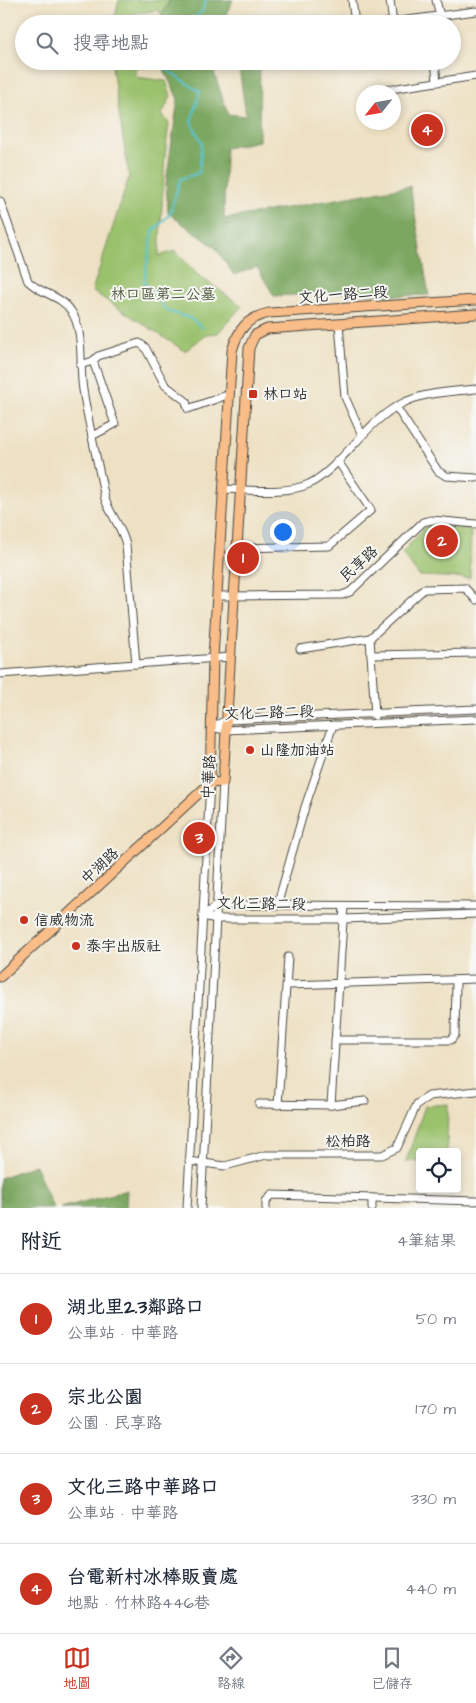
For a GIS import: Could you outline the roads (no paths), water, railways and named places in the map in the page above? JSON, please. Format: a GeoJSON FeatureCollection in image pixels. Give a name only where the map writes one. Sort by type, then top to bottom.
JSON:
{"type":"FeatureCollection","features":[{"type":"Feature","properties":{"kind":"main road","name":"文化一路二段"},"geometry":{"type":"LineString","coordinates":[[232,351],[243,326],[255,316],[269,313],[476,300]]}},
{"type":"Feature","properties":{"kind":"main road","name":"文化一路二段"},"geometry":{"type":"LineString","coordinates":[[249,348],[255,335],[267,329],[476,314]]}},
{"type":"Feature","properties":{"kind":"main road","name":"中華路"},"geometry":{"type":"LineString","coordinates":[[223,782],[249,348]]}},
{"type":"Feature","properties":{"kind":"main road","name":"中華路"},"geometry":{"type":"LineString","coordinates":[[210,783],[212,658],[225,489],[232,351]]}},
{"type":"Feature","properties":{"kind":"main road"},"geometry":{"type":"LineString","coordinates":[[210,783],[223,782]]}},
{"type":"Feature","properties":{"kind":"main road","name":"中湖路"},"geometry":{"type":"LineString","coordinates":[[0,977],[210,783]]}},
{"type":"Feature","properties":{"kind":"street"},"geometry":{"type":"LineString","coordinates":[[352,0],[354,15]]}},
{"type":"Feature","properties":{"kind":"street"},"geometry":{"type":"LineString","coordinates":[[390,0],[391,15]]}},
{"type":"Feature","properties":{"kind":"street"},"geometry":{"type":"LineString","coordinates":[[436,0],[440,15]]}},
{"type":"Feature","properties":{"kind":"street"},"geometry":{"type":"LineString","coordinates":[[447,15],[476,11]]}},
{"type":"Feature","properties":{"kind":"street"},"geometry":{"type":"LineString","coordinates":[[436,70],[437,82]]}},
{"type":"Feature","properties":{"kind":"street"},"geometry":{"type":"LineString","coordinates":[[401,87],[476,76]]}},
{"type":"Feature","properties":{"kind":"street"},"geometry":{"type":"LineString","coordinates":[[0,201],[28,281],[35,288],[63,302],[72,312],[81,354],[82,388],[108,509],[123,532],[126,545],[136,664]]}},
{"type":"Feature","properties":{"kind":"street"},"geometry":{"type":"LineString","coordinates":[[339,324],[345,396],[362,435]]}},
{"type":"Feature","properties":{"kind":"street"},"geometry":{"type":"LineString","coordinates":[[80,365],[93,361],[98,356],[139,343],[145,347],[165,385],[186,401],[188,409],[230,394]]}},
{"type":"Feature","properties":{"kind":"street"},"geometry":{"type":"LineString","coordinates":[[92,436],[115,424],[93,361]]}},
{"type":"Feature","properties":{"kind":"street"},"geometry":{"type":"LineString","coordinates":[[225,489],[275,489],[308,484],[396,407],[419,396],[476,389]]}},
{"type":"Feature","properties":{"kind":"street"},"geometry":{"type":"LineString","coordinates":[[396,407],[438,471],[446,476],[476,478]]}},
{"type":"Feature","properties":{"kind":"street"},"geometry":{"type":"LineString","coordinates":[[237,548],[329,546],[371,510],[337,460]]}},
{"type":"Feature","properties":{"kind":"street","name":"民享路"},"geometry":{"type":"LineString","coordinates":[[218,596],[342,595],[350,592],[423,522],[432,520],[476,524]]}},
{"type":"Feature","properties":{"kind":"street"},"geometry":{"type":"LineString","coordinates":[[300,648],[370,638],[424,589],[465,588],[476,600]]}},
{"type":"Feature","properties":{"kind":"street"},"geometry":{"type":"LineString","coordinates":[[370,638],[376,723]]}},
{"type":"Feature","properties":{"kind":"street"},"geometry":{"type":"LineString","coordinates":[[371,655],[476,653]]}},
{"type":"Feature","properties":{"kind":"street"},"geometry":{"type":"LineString","coordinates":[[0,674],[231,657]]}},
{"type":"Feature","properties":{"kind":"street","name":"文化二路二段"},"geometry":{"type":"LineString","coordinates":[[211,727],[226,720],[476,709]]}},
{"type":"Feature","properties":{"kind":"street","name":"文化二路二段"},"geometry":{"type":"LineString","coordinates":[[211,727],[225,730],[476,720]]}},
{"type":"Feature","properties":{"kind":"street"},"geometry":{"type":"LineString","coordinates":[[277,906],[305,807],[333,725]]}},
{"type":"Feature","properties":{"kind":"street","name":"中華路"},"geometry":{"type":"LineString","coordinates":[[201,1208],[223,782]]}},
{"type":"Feature","properties":{"kind":"street","name":"中華路"},"geometry":{"type":"LineString","coordinates":[[186,1208],[210,783]]}},
{"type":"Feature","properties":{"kind":"street","name":"文化三路二段"},"geometry":{"type":"LineString","coordinates":[[203,916],[216,905],[476,906]]}},
{"type":"Feature","properties":{"kind":"street"},"geometry":{"type":"LineString","coordinates":[[331,1105],[344,906]]}},
{"type":"Feature","properties":{"kind":"street","name":"文化三路二段"},"geometry":{"type":"LineString","coordinates":[[203,916],[216,919],[344,919],[476,914]]}},
{"type":"Feature","properties":{"kind":"street"},"geometry":{"type":"LineString","coordinates":[[278,1105],[288,985],[288,957]]}},
{"type":"Feature","properties":{"kind":"street"},"geometry":{"type":"LineString","coordinates":[[288,985],[476,979]]}},
{"type":"Feature","properties":{"kind":"street"},"geometry":{"type":"LineString","coordinates":[[335,1040],[451,1040],[455,1036],[456,980]]}},
{"type":"Feature","properties":{"kind":"street","name":"松柏路"},"geometry":{"type":"LineString","coordinates":[[189,1161],[225,1166],[266,1154],[382,1155],[390,1153],[396,1148],[417,1104],[422,1099],[429,1096],[476,1091]]}},
{"type":"Feature","properties":{"kind":"street"},"geometry":{"type":"LineString","coordinates":[[259,1104],[331,1105],[365,1101]]}},
{"type":"Feature","properties":{"kind":"street"},"geometry":{"type":"LineString","coordinates":[[266,1208],[266,1202],[272,1195],[476,1201]]}},
{"type":"Feature","properties":{"kind":"street"},"geometry":{"type":"LineString","coordinates":[[372,1198],[372,1208]]}},
{"type":"Feature","properties":{"kind":"waterway"},"geometry":{"type":"LineString","coordinates":[[198,15],[201,13],[206,0]]}},
{"type":"Feature","properties":{"kind":"waterway"},"geometry":{"type":"LineString","coordinates":[[167,70],[200,92],[191,122],[202,143],[199,173],[180,179],[170,214],[153,231],[144,282],[167,311],[190,318],[203,328]]}},
{"type":"Feature","properties":{"kind":"place","name":"台電新村冰棒販賣處"},"geometry":{"type":"Point","coordinates":[427,130]}},
{"type":"Feature","properties":{"kind":"place","name":"林口站"},"geometry":{"type":"Point","coordinates":[253,394]}},
{"type":"Feature","properties":{"kind":"place","name":"宗北公園"},"geometry":{"type":"Point","coordinates":[442,541]}},
{"type":"Feature","properties":{"kind":"place","name":"湖北里2.3鄰路口"},"geometry":{"type":"Point","coordinates":[243,558]}},
{"type":"Feature","properties":{"kind":"place","name":"山隆加油站"},"geometry":{"type":"Point","coordinates":[250,750]}},
{"type":"Feature","properties":{"kind":"place","name":"文化三路中華路口"},"geometry":{"type":"Point","coordinates":[199,838]}},
{"type":"Feature","properties":{"kind":"place","name":"信威物流"},"geometry":{"type":"Point","coordinates":[24,920]}},
{"type":"Feature","properties":{"kind":"place","name":"泰宇出版社"},"geometry":{"type":"Point","coordinates":[76,946]}},
{"type":"Feature","properties":{"kind":"park label","name":"林口區第二公墓"},"geometry":{"type":"Point","coordinates":[163,294]}}]}
